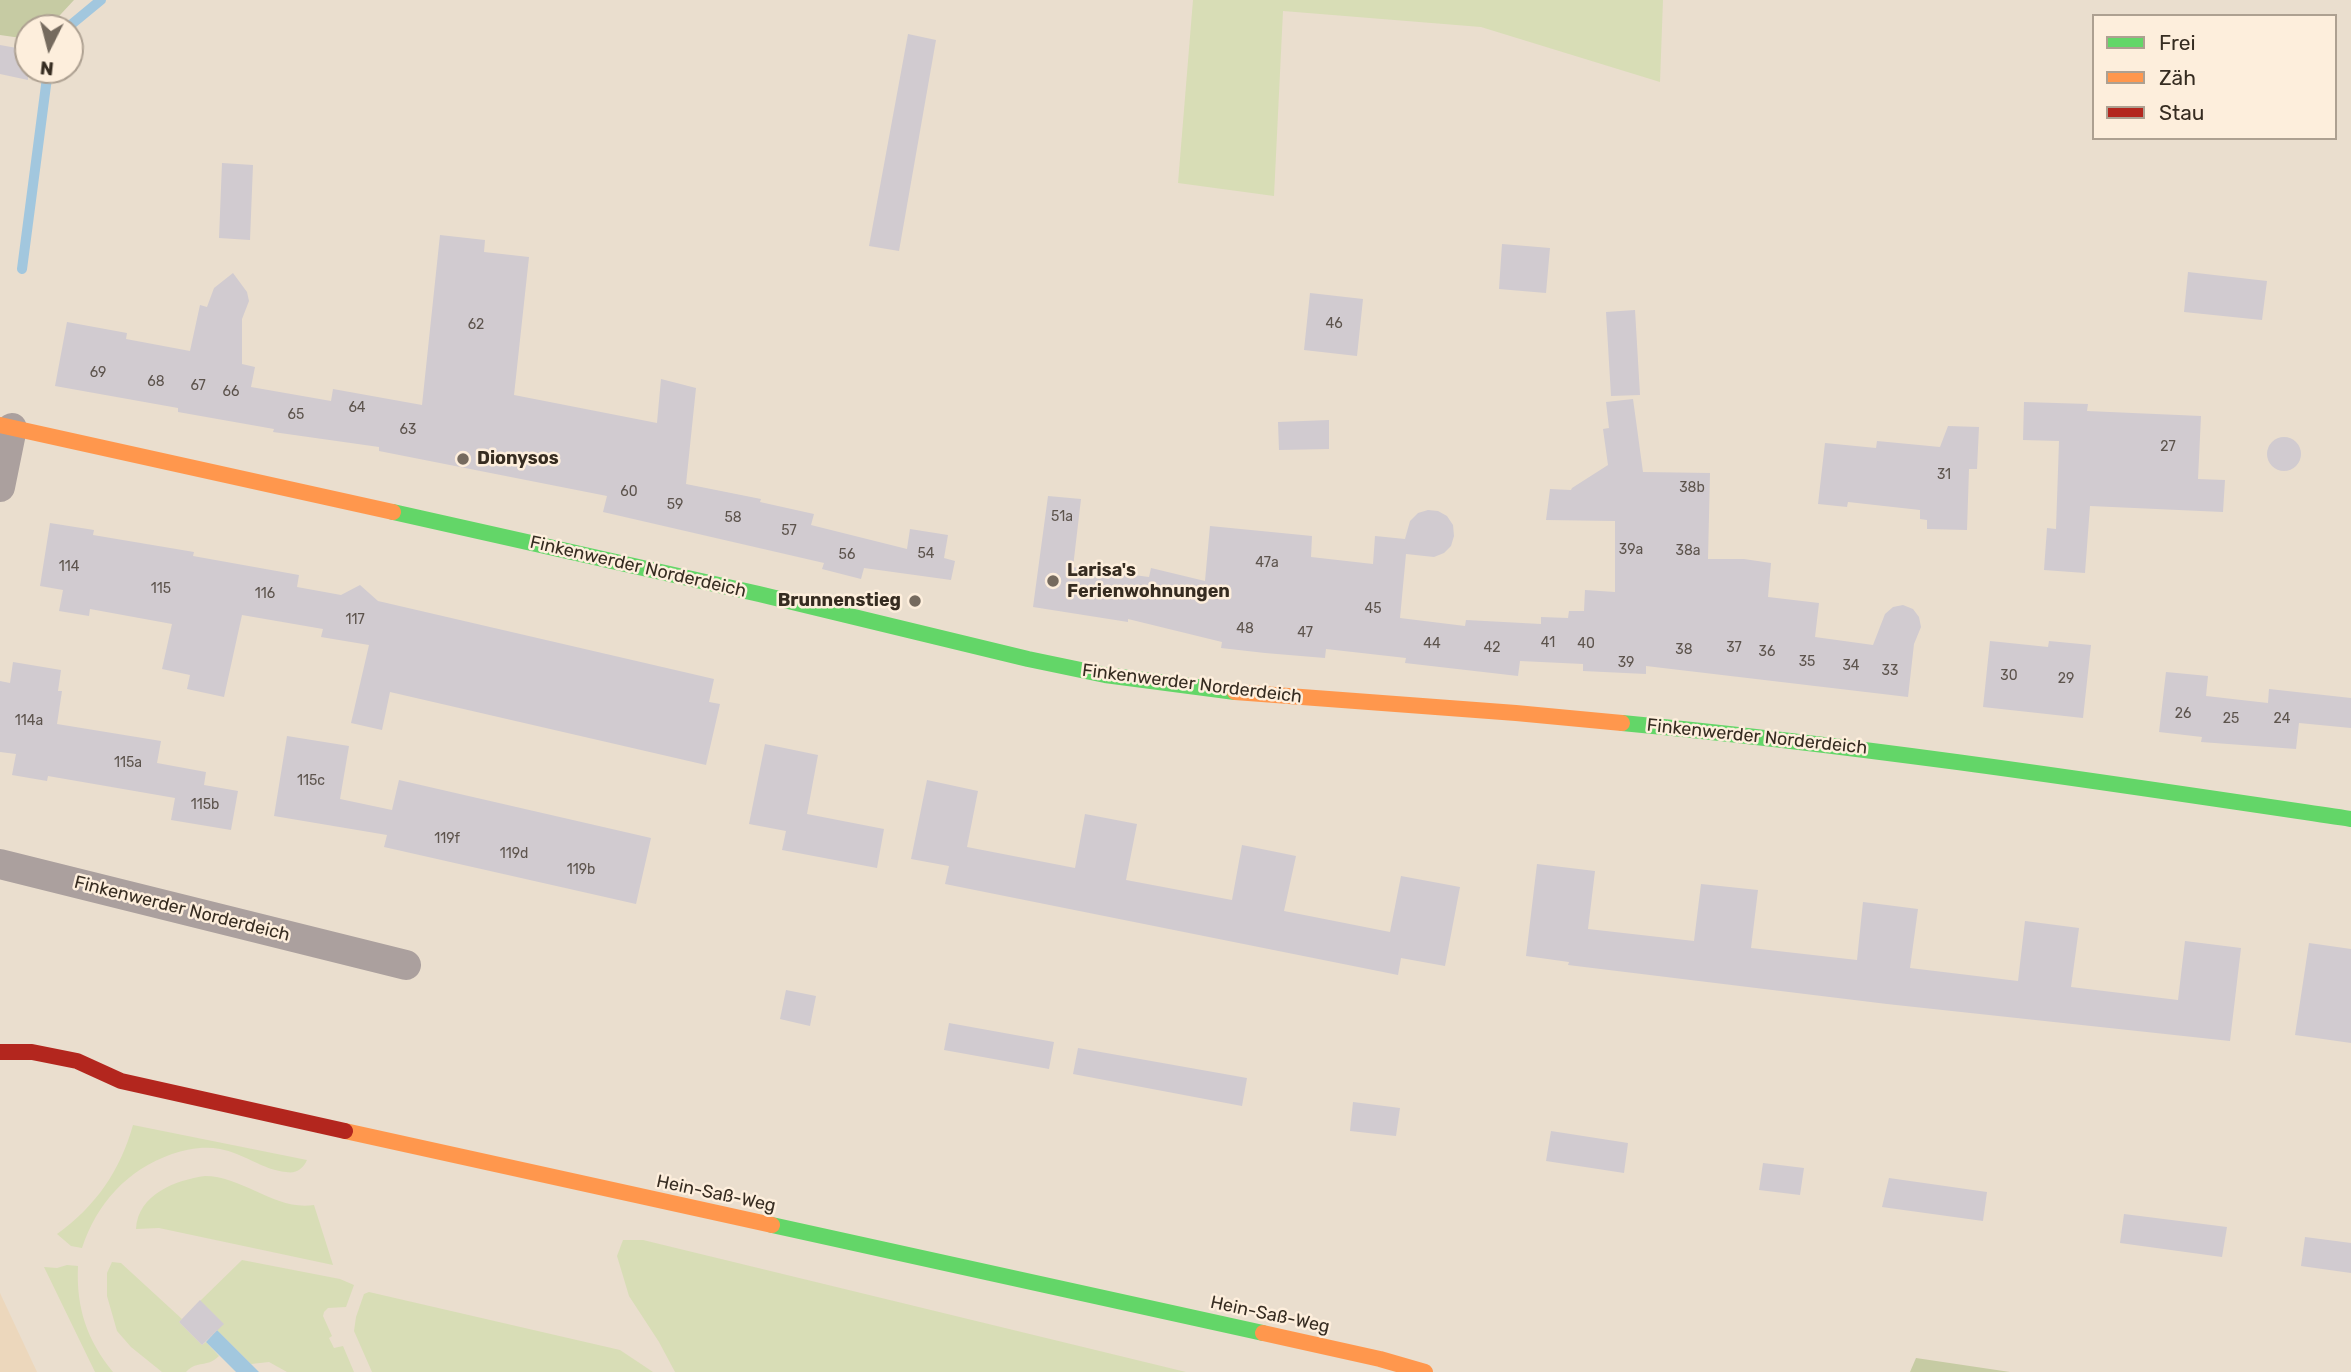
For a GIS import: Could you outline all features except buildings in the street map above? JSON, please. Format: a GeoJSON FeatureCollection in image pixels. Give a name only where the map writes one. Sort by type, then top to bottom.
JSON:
{"type":"FeatureCollection","features":[{"type":"Feature","properties":{"kind":"street","name":"Finkenwerder Norderdeich"},"geometry":{"type":"LineString","coordinates":[[0,487],[6,427],[725,586],[1105,676],[1247,694],[1516,713],[1747,735],[1975,763],[2351,819]]}},
{"type":"Feature","properties":{"kind":"street","name":"Finkenwerder Norderdeich"},"geometry":{"type":"LineString","coordinates":[[0,864],[406,965]]}},
{"type":"Feature","properties":{"kind":"street","name":"Hein-Saß-Weg"},"geometry":{"type":"LineString","coordinates":[[0,1052],[32,1052],[77,1061],[121,1081],[1380,1359],[1425,1372]]}},
{"type":"Feature","properties":{"kind":"shaded area"},"geometry":{"type":"Polygon","coordinates":[[[0,1293],[37,1372],[0,1372],[0,1293]]]}},
{"type":"Feature","properties":{"kind":"green space"},"geometry":{"type":"Polygon","coordinates":[[[0,0],[74,0],[61,14],[14,14],[14,37],[0,35],[0,0]]]}},
{"type":"Feature","properties":{"kind":"green space"},"geometry":{"type":"Polygon","coordinates":[[[1193,0],[1663,0],[1660,82],[1481,27],[1283,11],[1274,196],[1178,183],[1193,0]]]}},
{"type":"Feature","properties":{"kind":"green space"},"geometry":{"type":"Polygon","coordinates":[[[133,1125],[307,1160],[299,1170],[290,1172],[278,1171],[220,1149],[196,1148],[172,1154],[141,1169],[128,1179],[105,1203],[82,1248],[71,1246],[57,1234],[83,1212],[105,1186],[128,1142],[133,1125]]]}},
{"type":"Feature","properties":{"kind":"green space"},"geometry":{"type":"Polygon","coordinates":[[[205,1176],[233,1181],[286,1203],[314,1205],[333,1265],[159,1228],[136,1229],[138,1217],[144,1207],[160,1191],[182,1181],[205,1176]]]}},
{"type":"Feature","properties":{"kind":"green space"},"geometry":{"type":"Polygon","coordinates":[[[623,1240],[643,1240],[1186,1372],[675,1372],[629,1296],[617,1256],[623,1240]]]}},
{"type":"Feature","properties":{"kind":"green space"},"geometry":{"type":"Polygon","coordinates":[[[242,1260],[340,1279],[354,1285],[346,1307],[328,1308],[323,1316],[334,1348],[343,1346],[354,1372],[287,1372],[269,1362],[251,1364],[217,1330],[200,1301],[242,1260]]]}},
{"type":"Feature","properties":{"kind":"green space"},"geometry":{"type":"Polygon","coordinates":[[[112,1262],[121,1263],[182,1319],[179,1322],[202,1345],[206,1342],[219,1356],[186,1372],[162,1372],[131,1347],[117,1331],[107,1296],[107,1273],[112,1262]]]}},
{"type":"Feature","properties":{"kind":"green space"},"geometry":{"type":"Polygon","coordinates":[[[78,1266],[79,1296],[85,1323],[96,1348],[113,1372],[95,1372],[44,1267],[57,1268],[78,1266]]]}},
{"type":"Feature","properties":{"kind":"green space"},"geometry":{"type":"Polygon","coordinates":[[[369,1292],[620,1350],[653,1372],[372,1372],[354,1331],[364,1294],[369,1292]]]}},
{"type":"Feature","properties":{"kind":"green space"},"geometry":{"type":"Polygon","coordinates":[[[1916,1358],[2010,1372],[1910,1372],[1916,1358]]]}},
{"type":"Feature","properties":{"kind":"water"},"geometry":{"type":"Polygon","coordinates":[[[217,1330],[259,1372],[236,1372],[206,1342],[217,1330]]]}},
{"type":"Feature","properties":{"kind":"waterway"},"geometry":{"type":"LineString","coordinates":[[84,14],[101,0]]}},
{"type":"Feature","properties":{"kind":"waterway"},"geometry":{"type":"LineString","coordinates":[[22,269],[46,84]]}},
{"type":"Feature","properties":{"kind":"traffic: fast"},"geometry":{"type":"LineString","coordinates":[[393,512],[759,594],[1028,659],[1105,675],[1235,692]]}},
{"type":"Feature","properties":{"kind":"traffic: fast"},"geometry":{"type":"LineString","coordinates":[[1622,723],[1896,754],[2351,819]]}},
{"type":"Feature","properties":{"kind":"traffic: fast"},"geometry":{"type":"LineString","coordinates":[[772,1225],[1263,1333]]}},
{"type":"Feature","properties":{"kind":"traffic: slow"},"geometry":{"type":"LineString","coordinates":[[0,425],[393,512]]}},
{"type":"Feature","properties":{"kind":"traffic: slow"},"geometry":{"type":"LineString","coordinates":[[1235,692],[1622,723]]}},
{"type":"Feature","properties":{"kind":"traffic: slow"},"geometry":{"type":"LineString","coordinates":[[345,1131],[772,1225]]}},
{"type":"Feature","properties":{"kind":"traffic: slow"},"geometry":{"type":"LineString","coordinates":[[1263,1333],[1380,1359],[1425,1372]]}},
{"type":"Feature","properties":{"kind":"traffic: jam"},"geometry":{"type":"LineString","coordinates":[[0,1052],[32,1052],[77,1061],[121,1081],[345,1131]]}},
{"type":"Feature","properties":{"kind":"place","name":"Dionysos"},"geometry":{"type":"Point","coordinates":[463,459]}},
{"type":"Feature","properties":{"kind":"place","name":"Larisa's Ferienwohnungen"},"geometry":{"type":"Point","coordinates":[1053,581]}},
{"type":"Feature","properties":{"kind":"place","name":"Brunnenstieg"},"geometry":{"type":"Point","coordinates":[915,601]}}]}
